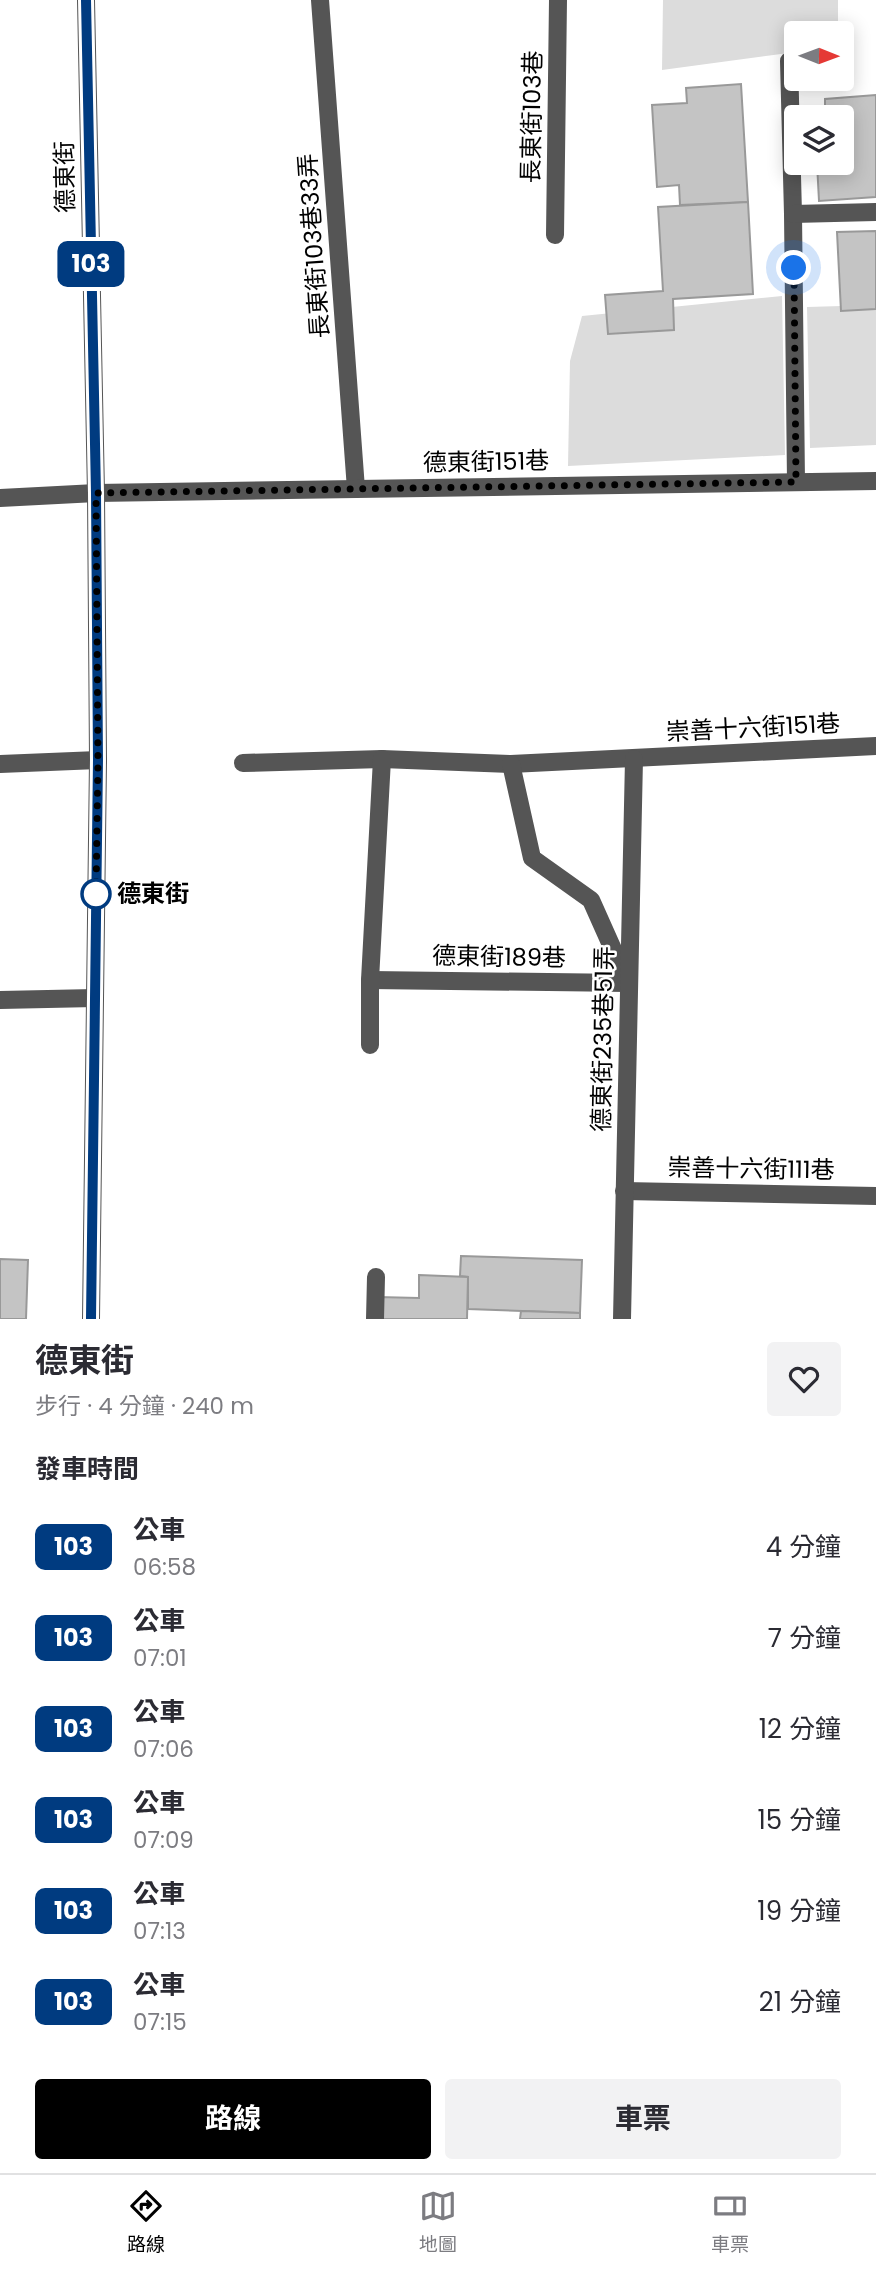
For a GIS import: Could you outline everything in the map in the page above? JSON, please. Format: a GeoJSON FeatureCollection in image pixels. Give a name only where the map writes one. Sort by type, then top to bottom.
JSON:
{"type":"FeatureCollection","features":[{"type":"Feature","properties":{"kind":"street","name":"德東街"},"geometry":{"type":"LineString","coordinates":[[86,0],[96,493],[98,760],[91,1319]]}},
{"type":"Feature","properties":{"kind":"street","name":"長東街103巷33弄"},"geometry":{"type":"LineString","coordinates":[[320,0],[356,489]]}},
{"type":"Feature","properties":{"kind":"street","name":"長東街103巷"},"geometry":{"type":"LineString","coordinates":[[555,235],[558,0]]}},
{"type":"Feature","properties":{"kind":"street"},"geometry":{"type":"LineString","coordinates":[[790,91],[796,482]]}},
{"type":"Feature","properties":{"kind":"street"},"geometry":{"type":"LineString","coordinates":[[793,214],[876,212]]}},
{"type":"Feature","properties":{"kind":"street","name":"德東街151巷"},"geometry":{"type":"LineString","coordinates":[[0,498],[96,493],[876,481]]}},
{"type":"Feature","properties":{"kind":"street","name":"崇善十六街151巷"},"geometry":{"type":"LineString","coordinates":[[634,759],[876,746]]}},
{"type":"Feature","properties":{"kind":"street"},"geometry":{"type":"LineString","coordinates":[[243,763],[382,759],[511,764],[634,759]]}},
{"type":"Feature","properties":{"kind":"street"},"geometry":{"type":"LineString","coordinates":[[370,1045],[370,980],[382,759]]}},
{"type":"Feature","properties":{"kind":"street","name":"德東街235巷51弄"},"geometry":{"type":"LineString","coordinates":[[622,1319],[634,759]]}},
{"type":"Feature","properties":{"kind":"street"},"geometry":{"type":"LineString","coordinates":[[0,764],[98,760]]}},
{"type":"Feature","properties":{"kind":"street"},"geometry":{"type":"LineString","coordinates":[[511,764],[532,858],[591,900],[628,983]]}},
{"type":"Feature","properties":{"kind":"street","name":"德東街189巷"},"geometry":{"type":"LineString","coordinates":[[370,980],[628,983]]}},
{"type":"Feature","properties":{"kind":"street"},"geometry":{"type":"LineString","coordinates":[[0,1000],[95,998]]}},
{"type":"Feature","properties":{"kind":"street","name":"崇善十六街111巷"},"geometry":{"type":"LineString","coordinates":[[624,1191],[876,1196]]}},
{"type":"Feature","properties":{"kind":"street"},"geometry":{"type":"LineString","coordinates":[[375,1319],[376,1277]]}},
{"type":"Feature","properties":{"kind":"shaded area"},"geometry":{"type":"Polygon","coordinates":[[[663,0],[838,0],[838,21],[784,21],[784,54],[662,70],[663,0]]]}},
{"type":"Feature","properties":{"kind":"shaded area"},"geometry":{"type":"Polygon","coordinates":[[[782,296],[785,455],[568,466],[570,361],[582,316],[782,296]]]}},
{"type":"Feature","properties":{"kind":"shaded area"},"geometry":{"type":"Polygon","coordinates":[[[876,305],[876,445],[810,448],[807,307],[876,305]]]}},
{"type":"Feature","properties":{"kind":"building"},"geometry":{"type":"Polygon","coordinates":[[[741,84],[748,202],[680,205],[679,185],[657,187],[652,105],[687,103],[686,88],[741,84]]]}},
{"type":"Feature","properties":{"kind":"building"},"geometry":{"type":"Polygon","coordinates":[[[876,95],[876,197],[819,201],[818,175],[854,175],[854,105],[825,105],[825,99],[876,95]]]}},
{"type":"Feature","properties":{"kind":"building"},"geometry":{"type":"Polygon","coordinates":[[[748,202],[753,294],[673,299],[674,330],[608,334],[605,295],[663,291],[658,207],[748,202]]]}},
{"type":"Feature","properties":{"kind":"building"},"geometry":{"type":"Polygon","coordinates":[[[876,231],[876,309],[841,311],[837,232],[876,231]]]}},
{"type":"Feature","properties":{"kind":"building"},"geometry":{"type":"Polygon","coordinates":[[[461,1256],[582,1260],[580,1313],[468,1309],[468,1277],[460,1276],[461,1256]]]}},
{"type":"Feature","properties":{"kind":"building"},"geometry":{"type":"Polygon","coordinates":[[[0,1259],[28,1260],[26,1319],[0,1319],[0,1259]]]}},
{"type":"Feature","properties":{"kind":"building"},"geometry":{"type":"Polygon","coordinates":[[[419,1275],[468,1277],[467,1319],[377,1319],[378,1297],[419,1298],[419,1275]]]}},
{"type":"Feature","properties":{"kind":"building"},"geometry":{"type":"Polygon","coordinates":[[[521,1311],[580,1313],[580,1319],[520,1319],[521,1311]]]}},
{"type":"Feature","properties":{"kind":"bus line","name":"103"},"geometry":{"type":"LineString","coordinates":[[86,0],[96,493],[98,760],[91,1319]]}},
{"type":"Feature","properties":{"kind":"place","name":"德東街"},"geometry":{"type":"Point","coordinates":[96,894]}},
{"type":"Feature","properties":{"kind":"route"},"geometry":{"type":"LineString","coordinates":[[96,894],[96,493],[796,482],[794,268]]}}]}
